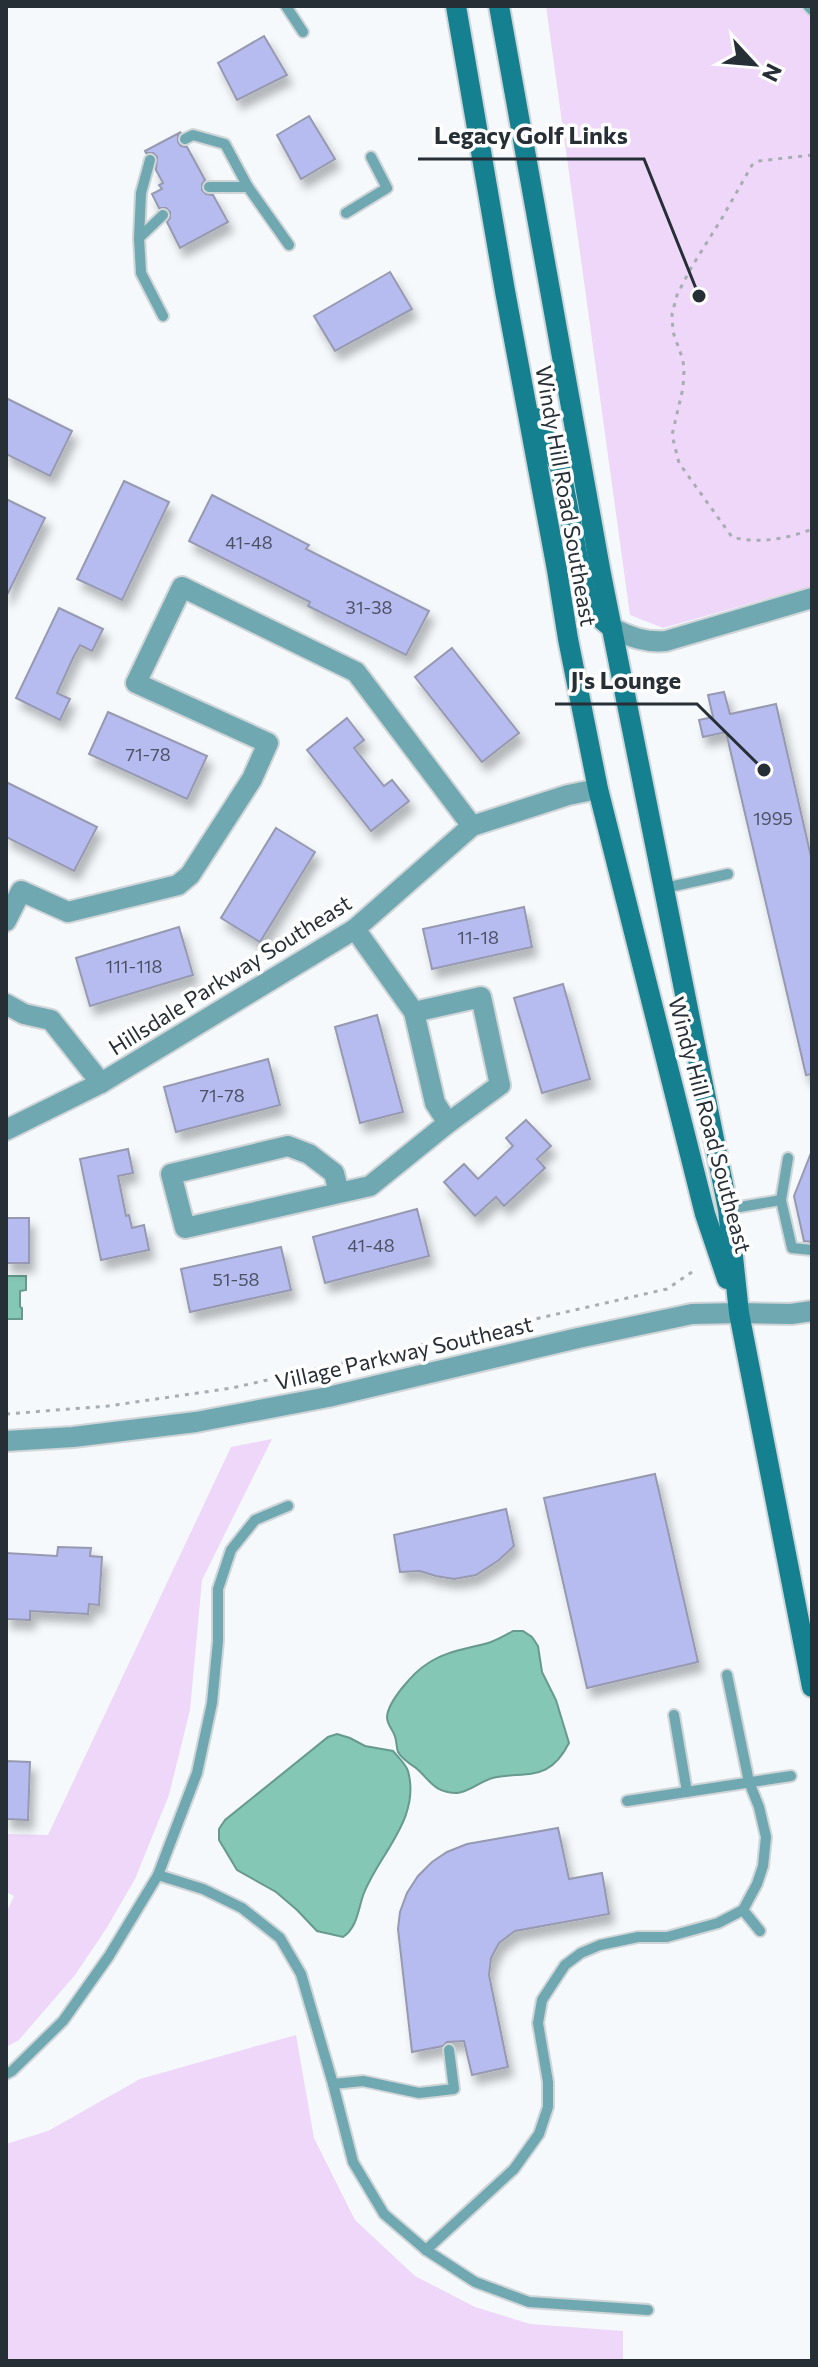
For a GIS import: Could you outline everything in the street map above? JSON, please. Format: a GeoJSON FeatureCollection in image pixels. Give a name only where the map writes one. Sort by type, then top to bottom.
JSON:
{"type":"FeatureCollection","features":[{"type":"Feature","properties":{"kind":"main road","name":"Windy Hill Road Southeast"},"geometry":{"type":"LineString","coordinates":[[456,6],[565,627],[598,789],[705,1214],[739,1313]]}},
{"type":"Feature","properties":{"kind":"main road","name":"Windy Hill Road Southeast"},"geometry":{"type":"LineString","coordinates":[[499,6],[612,628],[728,1209],[739,1313],[812,1687]]}},
{"type":"Feature","properties":{"kind":"main road"},"geometry":{"type":"LineString","coordinates":[[525,397],[560,467],[589,606],[612,628]]}},
{"type":"Feature","properties":{"kind":"street"},"geometry":{"type":"LineString","coordinates":[[6,921],[21,891],[68,912],[178,885],[190,875],[252,779],[268,743],[136,683],[182,587],[356,672],[472,826]]}},
{"type":"Feature","properties":{"kind":"street"},"geometry":{"type":"LineString","coordinates":[[612,628],[638,639],[666,641],[812,598]]}},
{"type":"Feature","properties":{"kind":"street","name":"Hillsdale Parkway Southeast"},"geometry":{"type":"LineString","coordinates":[[6,1130],[101,1083],[355,929],[472,826],[568,795],[598,789]]}},
{"type":"Feature","properties":{"kind":"street"},"geometry":{"type":"LineString","coordinates":[[355,929],[414,1012],[435,1103],[448,1123]]}},
{"type":"Feature","properties":{"kind":"street"},"geometry":{"type":"LineString","coordinates":[[339,1193],[334,1173],[309,1154],[288,1146],[171,1174],[185,1228],[370,1186],[500,1085],[481,997],[414,1012]]}},
{"type":"Feature","properties":{"kind":"street"},"geometry":{"type":"LineString","coordinates":[[6,1004],[24,1014],[51,1020],[101,1083]]}},
{"type":"Feature","properties":{"kind":"street","name":"Village Parkway Southeast"},"geometry":{"type":"LineString","coordinates":[[6,1441],[73,1437],[196,1422],[328,1397],[692,1314],[791,1314],[812,1311]]}},
{"type":"Feature","properties":{"kind":"lane"},"geometry":{"type":"LineString","coordinates":[[286,6],[303,32]]}},
{"type":"Feature","properties":{"kind":"lane"},"geometry":{"type":"LineString","coordinates":[[185,139],[193,135],[225,144],[248,187],[289,245]]}},
{"type":"Feature","properties":{"kind":"lane"},"geometry":{"type":"LineString","coordinates":[[346,213],[387,188],[371,157]]}},
{"type":"Feature","properties":{"kind":"lane"},"geometry":{"type":"LineString","coordinates":[[150,160],[141,193],[141,273],[163,316]]}},
{"type":"Feature","properties":{"kind":"lane"},"geometry":{"type":"LineString","coordinates":[[209,187],[248,187]]}},
{"type":"Feature","properties":{"kind":"lane"},"geometry":{"type":"LineString","coordinates":[[139,238],[163,215]]}},
{"type":"Feature","properties":{"kind":"lane"},"geometry":{"type":"LineString","coordinates":[[665,888],[728,874]]}},
{"type":"Feature","properties":{"kind":"lane"},"geometry":{"type":"LineString","coordinates":[[788,1158],[781,1200],[792,1248],[812,1250]]}},
{"type":"Feature","properties":{"kind":"lane"},"geometry":{"type":"LineString","coordinates":[[785,1179],[799,1183]]}},
{"type":"Feature","properties":{"kind":"lane"},"geometry":{"type":"LineString","coordinates":[[728,1209],[781,1200]]}},
{"type":"Feature","properties":{"kind":"lane"},"geometry":{"type":"LineString","coordinates":[[785,1218],[799,1220]]}},
{"type":"Feature","properties":{"kind":"lane"},"geometry":{"type":"LineString","coordinates":[[6,2074],[63,2021],[109,1956],[158,1875],[197,1773],[212,1703],[218,1641],[218,1589],[231,1550],[255,1520],[288,1506]]}},
{"type":"Feature","properties":{"kind":"lane"},"geometry":{"type":"LineString","coordinates":[[426,2250],[514,2169],[539,2134],[548,2107],[548,2082],[538,2023],[542,2000],[565,1965],[581,1953],[600,1945],[638,1937],[667,1937],[718,1923],[743,1910],[757,1884],[763,1866],[766,1837],[749,1782],[727,1675]]}},
{"type":"Feature","properties":{"kind":"lane"},"geometry":{"type":"LineString","coordinates":[[674,1715],[687,1792]]}},
{"type":"Feature","properties":{"kind":"lane"},"geometry":{"type":"LineString","coordinates":[[627,1801],[791,1776]]}},
{"type":"Feature","properties":{"kind":"lane"},"geometry":{"type":"LineString","coordinates":[[158,1875],[203,1889],[242,1908],[280,1938],[301,1974],[353,2162],[384,2214],[426,2250],[475,2282],[529,2302],[648,2310]]}},
{"type":"Feature","properties":{"kind":"lane"},"geometry":{"type":"LineString","coordinates":[[743,1910],[760,1931]]}},
{"type":"Feature","properties":{"kind":"lane"},"geometry":{"type":"LineString","coordinates":[[333,2084],[363,2081],[419,2093],[454,2089],[449,2050]]}},
{"type":"Feature","properties":{"kind":"path"},"geometry":{"type":"LineString","coordinates":[[812,155],[764,160],[752,165],[684,282],[672,314],[673,332],[684,370],[672,435],[679,463],[732,537],[746,540],[791,538],[812,529]]}},
{"type":"Feature","properties":{"kind":"path"},"geometry":{"type":"LineString","coordinates":[[6,1414],[108,1406],[232,1388],[667,1289],[692,1272]]}},
{"type":"Feature","properties":{"kind":"shaded area"},"geometry":{"type":"Polygon","coordinates":[[[546,6],[812,6],[812,586],[663,628],[630,615],[546,6]]]}},
{"type":"Feature","properties":{"kind":"shaded area"},"geometry":{"type":"Polygon","coordinates":[[[6,1276],[26,1276],[26,1290],[20,1291],[22,1319],[6,1319],[6,1276]]]}},
{"type":"Feature","properties":{"kind":"shaded area"},"geometry":{"type":"Polygon","coordinates":[[[272,1439],[202,1580],[190,1710],[169,1795],[135,1879],[75,1975],[19,2040],[6,2047],[6,1913],[14,1896],[6,1892],[6,1834],[48,1835],[231,1447],[272,1439]]]}},
{"type":"Feature","properties":{"kind":"shaded area"},"geometry":{"type":"Polygon","coordinates":[[[513,1631],[523,1631],[538,1646],[542,1672],[556,1700],[569,1743],[562,1755],[547,1769],[492,1778],[462,1792],[443,1791],[400,1755],[388,1722],[388,1710],[402,1688],[427,1664],[513,1631]]]}},
{"type":"Feature","properties":{"kind":"shaded area"},"geometry":{"type":"Polygon","coordinates":[[[337,1734],[365,1746],[393,1751],[407,1768],[410,1788],[404,1820],[371,1878],[355,1923],[343,1937],[317,1931],[276,1892],[237,1870],[219,1840],[219,1829],[225,1820],[328,1737],[337,1734]]]}},
{"type":"Feature","properties":{"kind":"shaded area"},"geometry":{"type":"Polygon","coordinates":[[[296,2035],[314,2138],[355,2220],[415,2276],[475,2307],[530,2324],[623,2331],[623,2361],[6,2361],[6,2144],[48,2131],[140,2079],[296,2035]]]}},
{"type":"Feature","properties":{"kind":"building"},"geometry":{"type":"Polygon","coordinates":[[[264,36],[287,75],[237,100],[218,63],[264,36]]]}},
{"type":"Feature","properties":{"kind":"building"},"geometry":{"type":"Polygon","coordinates":[[[309,116],[335,159],[301,179],[277,135],[309,116]]]}},
{"type":"Feature","properties":{"kind":"building"},"geometry":{"type":"Polygon","coordinates":[[[181,132],[178,142],[187,147],[205,180],[202,190],[213,195],[228,222],[180,248],[167,222],[170,212],[159,208],[152,194],[162,189],[159,185],[163,183],[156,170],[157,157],[145,151],[181,132]]]}},
{"type":"Feature","properties":{"kind":"building"},"geometry":{"type":"Polygon","coordinates":[[[390,272],[412,309],[335,351],[314,316],[390,272]]]}},
{"type":"Feature","properties":{"kind":"building"},"geometry":{"type":"Polygon","coordinates":[[[6,398],[72,431],[50,476],[6,454],[6,398]]]}},
{"type":"Feature","properties":{"kind":"building"},"geometry":{"type":"Polygon","coordinates":[[[124,481],[169,502],[122,600],[77,579],[124,481]]]}},
{"type":"Feature","properties":{"kind":"building"},"geometry":{"type":"Polygon","coordinates":[[[212,495],[309,545],[306,549],[429,611],[406,655],[189,541],[212,495]]]}},
{"type":"Feature","properties":{"kind":"building"},"geometry":{"type":"Polygon","coordinates":[[[6,499],[45,518],[6,597],[6,499]]]}},
{"type":"Feature","properties":{"kind":"building"},"geometry":{"type":"Polygon","coordinates":[[[59,608],[103,629],[92,651],[80,645],[73,658],[57,693],[70,699],[60,720],[16,698],[59,608]]]}},
{"type":"Feature","properties":{"kind":"building"},"geometry":{"type":"Polygon","coordinates":[[[452,648],[519,733],[482,762],[415,677],[452,648]]]}},
{"type":"Feature","properties":{"kind":"building"},"geometry":{"type":"Polygon","coordinates":[[[724,692],[730,714],[776,704],[812,861],[812,1074],[806,1075],[726,732],[703,737],[699,720],[713,717],[708,695],[724,692]]]}},
{"type":"Feature","properties":{"kind":"building"},"geometry":{"type":"Polygon","coordinates":[[[108,712],[207,756],[187,799],[89,754],[108,712]]]}},
{"type":"Feature","properties":{"kind":"building"},"geometry":{"type":"Polygon","coordinates":[[[347,718],[364,740],[354,748],[384,786],[392,780],[409,801],[371,831],[307,750],[347,718]]]}},
{"type":"Feature","properties":{"kind":"building"},"geometry":{"type":"Polygon","coordinates":[[[6,782],[97,827],[74,871],[6,837],[6,782]]]}},
{"type":"Feature","properties":{"kind":"building"},"geometry":{"type":"Polygon","coordinates":[[[276,828],[315,852],[260,942],[221,918],[276,828]]]}},
{"type":"Feature","properties":{"kind":"building"},"geometry":{"type":"Polygon","coordinates":[[[524,907],[532,947],[432,969],[423,929],[524,907]]]}},
{"type":"Feature","properties":{"kind":"building"},"geometry":{"type":"Polygon","coordinates":[[[179,927],[193,975],[90,1006],[76,958],[179,927]]]}},
{"type":"Feature","properties":{"kind":"building"},"geometry":{"type":"Polygon","coordinates":[[[563,984],[590,1079],[542,1093],[514,998],[563,984]]]}},
{"type":"Feature","properties":{"kind":"building"},"geometry":{"type":"Polygon","coordinates":[[[377,1015],[403,1112],[360,1123],[335,1027],[377,1015]]]}},
{"type":"Feature","properties":{"kind":"building"},"geometry":{"type":"Polygon","coordinates":[[[268,1059],[280,1105],[176,1132],[164,1087],[268,1059]]]}},
{"type":"Feature","properties":{"kind":"building"},"geometry":{"type":"Polygon","coordinates":[[[526,1120],[551,1146],[537,1159],[545,1168],[504,1206],[496,1197],[475,1216],[444,1182],[464,1164],[478,1179],[513,1146],[506,1138],[526,1120]]]}},
{"type":"Feature","properties":{"kind":"building"},"geometry":{"type":"Polygon","coordinates":[[[128,1149],[133,1173],[118,1176],[126,1216],[129,1215],[132,1228],[144,1225],[149,1250],[101,1260],[80,1159],[128,1149]]]}},
{"type":"Feature","properties":{"kind":"building"},"geometry":{"type":"Polygon","coordinates":[[[811,1153],[812,1242],[804,1241],[794,1196],[811,1153]]]}},
{"type":"Feature","properties":{"kind":"building"},"geometry":{"type":"Polygon","coordinates":[[[417,1209],[429,1256],[325,1283],[313,1237],[417,1209]]]}},
{"type":"Feature","properties":{"kind":"building"},"geometry":{"type":"Polygon","coordinates":[[[6,1218],[29,1218],[29,1263],[6,1263],[6,1218]]]}},
{"type":"Feature","properties":{"kind":"building"},"geometry":{"type":"Polygon","coordinates":[[[281,1247],[291,1290],[190,1312],[181,1269],[281,1247]]]}},
{"type":"Feature","properties":{"kind":"building"},"geometry":{"type":"Polygon","coordinates":[[[655,1474],[698,1662],[587,1688],[544,1498],[655,1474]]]}},
{"type":"Feature","properties":{"kind":"building"},"geometry":{"type":"Polygon","coordinates":[[[506,1509],[514,1546],[476,1575],[454,1579],[420,1571],[400,1572],[394,1535],[506,1509]]]}},
{"type":"Feature","properties":{"kind":"building"},"geometry":{"type":"Polygon","coordinates":[[[58,1547],[91,1548],[90,1556],[102,1557],[99,1605],[89,1604],[88,1614],[30,1611],[30,1620],[6,1619],[6,1553],[57,1556],[58,1547]]]}},
{"type":"Feature","properties":{"kind":"building"},"geometry":{"type":"Polygon","coordinates":[[[6,1761],[30,1762],[28,1820],[6,1819],[6,1761]]]}},
{"type":"Feature","properties":{"kind":"building"},"geometry":{"type":"Polygon","coordinates":[[[558,1828],[569,1879],[602,1873],[609,1914],[515,1931],[499,1943],[491,1958],[489,1975],[508,2067],[472,2075],[464,2041],[447,2042],[443,2046],[412,2052],[398,1929],[407,1893],[418,1876],[447,1852],[467,1844],[558,1828]]]}},
{"type":"Feature","properties":{"kind":"place","name":"Legacy Golf Links"},"geometry":{"type":"Point","coordinates":[699,296]}},
{"type":"Feature","properties":{"kind":"place","name":"J's Lounge"},"geometry":{"type":"Point","coordinates":[764,770]}}]}
